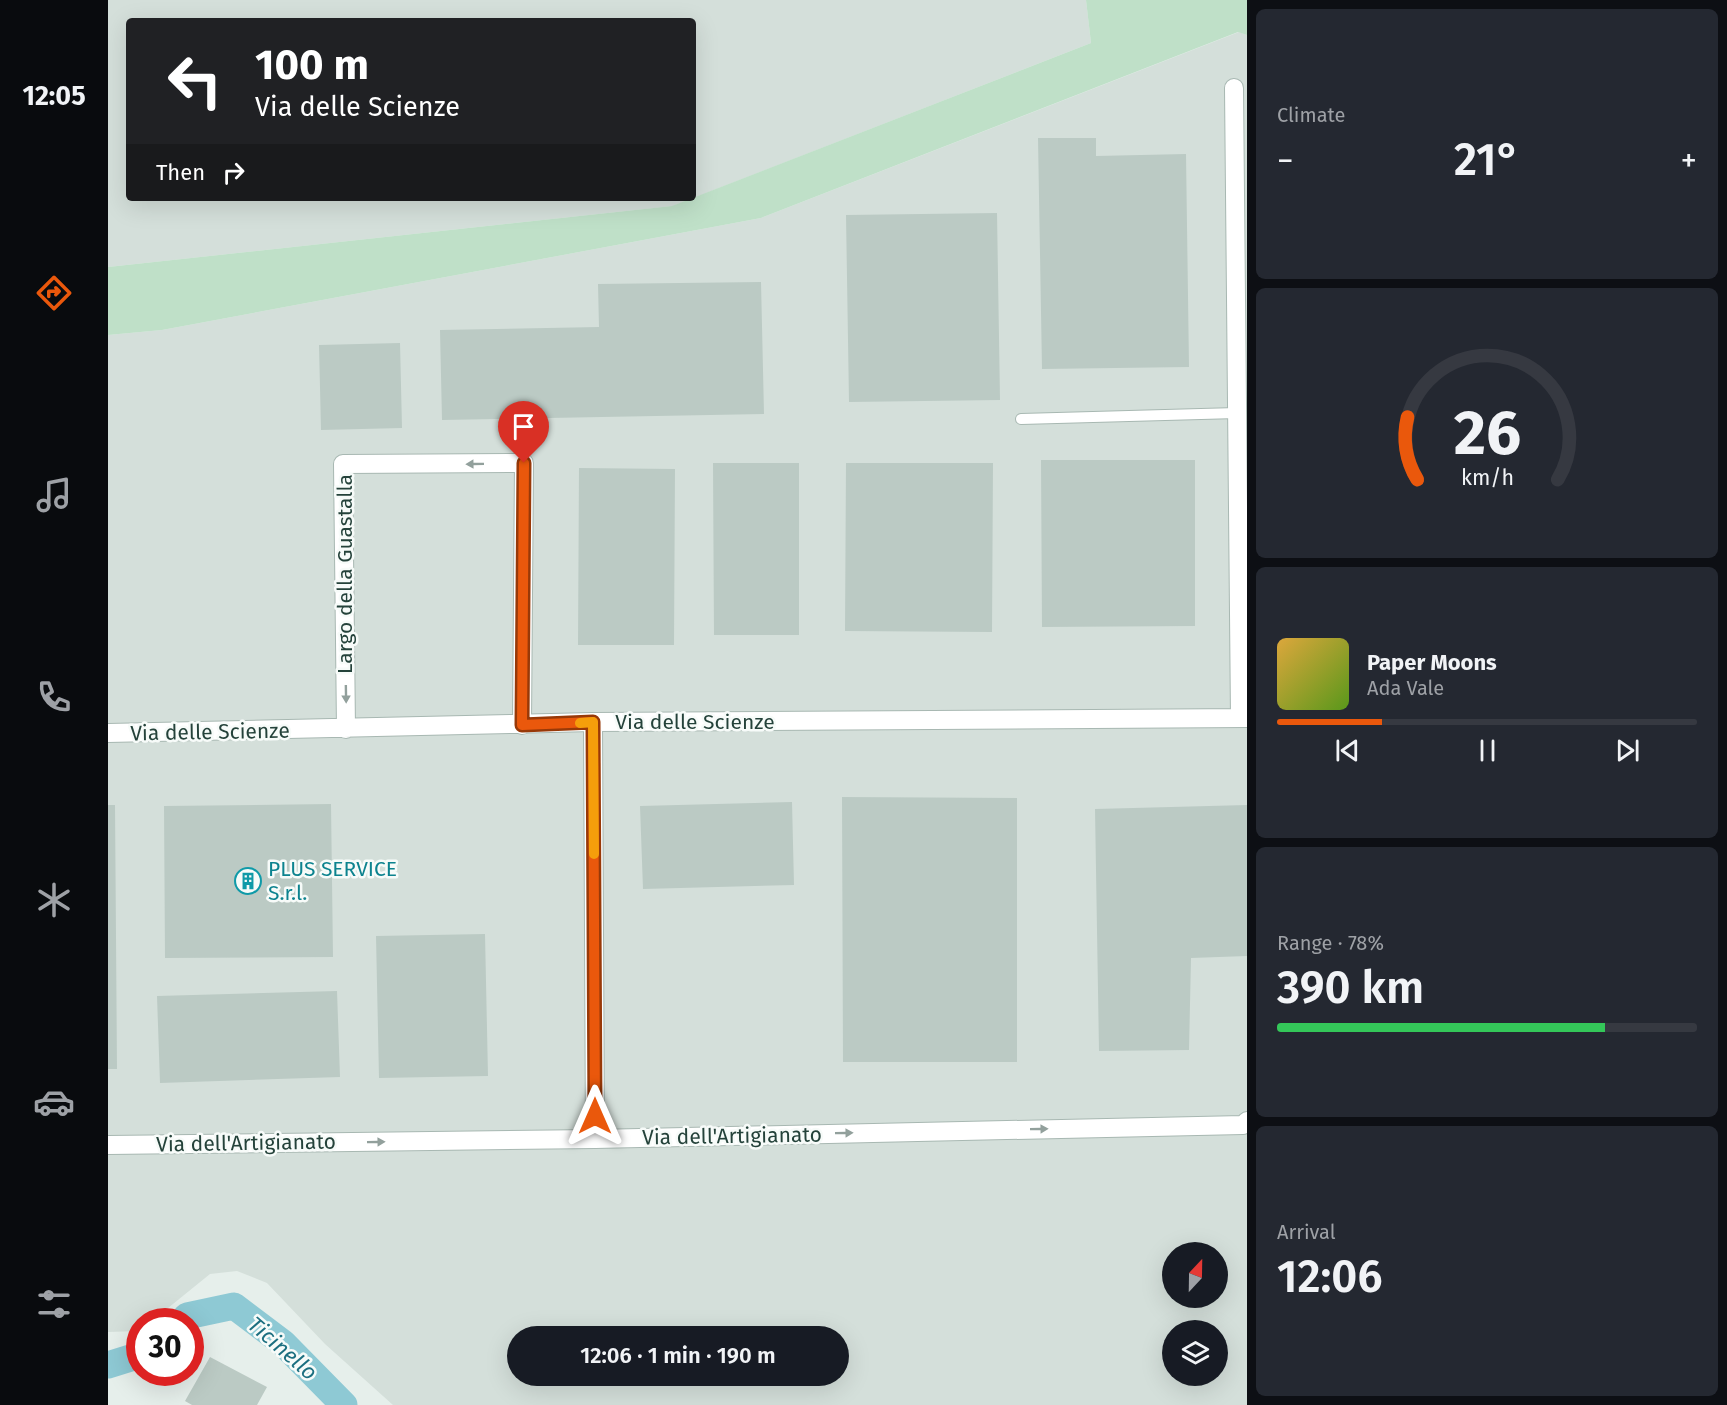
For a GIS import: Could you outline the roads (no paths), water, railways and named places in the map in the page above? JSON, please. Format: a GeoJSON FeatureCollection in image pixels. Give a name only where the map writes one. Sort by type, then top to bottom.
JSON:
{"type":"FeatureCollection","features":[{"type":"Feature","properties":{"kind":"street"},"geometry":{"type":"LineString","coordinates":[[1234,88],[1237,413],[1244,718]]}},
{"type":"Feature","properties":{"kind":"street","name":"Largo della Guastalla"},"geometry":{"type":"LineString","coordinates":[[346,729],[343,464],[524,463],[522,725]]}},
{"type":"Feature","properties":{"kind":"street","name":"Via delle Scienze"},"geometry":{"type":"LineString","coordinates":[[108,733],[593,722],[1244,718]]}},
{"type":"Feature","properties":{"kind":"street"},"geometry":{"type":"LineString","coordinates":[[593,722],[595,1139]]}},
{"type":"Feature","properties":{"kind":"street","name":"Via dell'Artigianato"},"geometry":{"type":"LineString","coordinates":[[108,1145],[595,1139],[1243,1125],[1247,1121]]}},
{"type":"Feature","properties":{"kind":"lane"},"geometry":{"type":"LineString","coordinates":[[1021,419],[1237,413]]}},
{"type":"Feature","properties":{"kind":"waterway","name":"Ticinello"},"geometry":{"type":"LineString","coordinates":[[204,1312],[234,1306],[283,1343],[344,1405]]}},
{"type":"Feature","properties":{"kind":"waterway","name":"Ticinello"},"geometry":{"type":"LineString","coordinates":[[108,1365],[126,1359]]}},
{"type":"Feature","properties":{"kind":"place","name":"PLUS SERVICE S.r.l."},"geometry":{"type":"Point","coordinates":[248,881]}}]}
